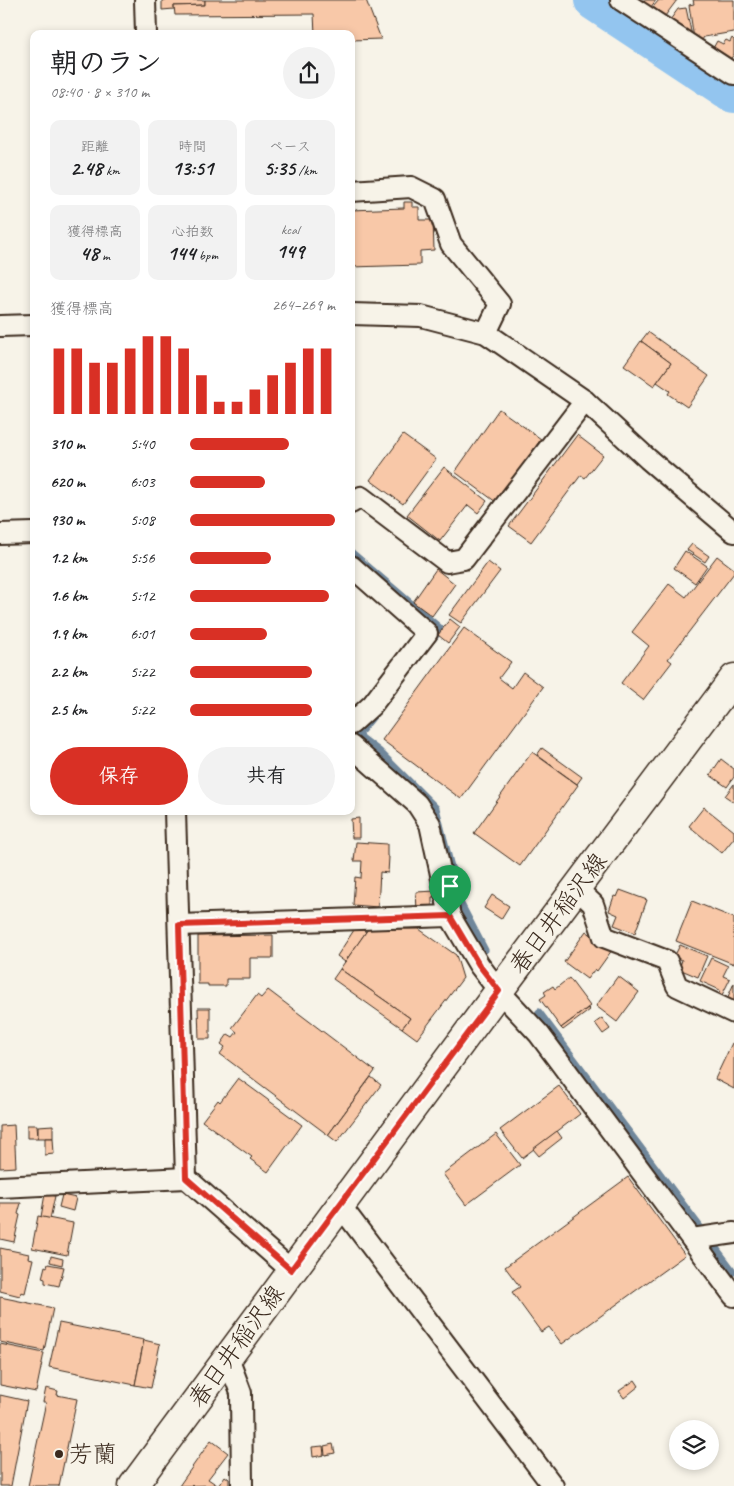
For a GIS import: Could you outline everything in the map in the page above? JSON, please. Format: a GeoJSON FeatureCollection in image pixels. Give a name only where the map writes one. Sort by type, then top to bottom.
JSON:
{"type":"FeatureCollection","features":[{"type":"Feature","properties":{"kind":"main road","name":"春日井稲沢線"},"geometry":{"type":"LineString","coordinates":[[132,1486],[291,1270],[734,678]]}},
{"type":"Feature","properties":{"kind":"street"},"geometry":{"type":"LineString","coordinates":[[145,0],[146,30]]}},
{"type":"Feature","properties":{"kind":"street"},"geometry":{"type":"LineString","coordinates":[[621,0],[734,74]]}},
{"type":"Feature","properties":{"kind":"street"},"geometry":{"type":"LineString","coordinates":[[355,191],[411,188],[435,199],[451,244],[500,304],[486,333]]}},
{"type":"Feature","properties":{"kind":"street"},"geometry":{"type":"LineString","coordinates":[[355,314],[420,316],[486,333],[585,401],[648,459],[734,532]]}},
{"type":"Feature","properties":{"kind":"street"},"geometry":{"type":"LineString","coordinates":[[0,326],[30,325]]}},
{"type":"Feature","properties":{"kind":"street"},"geometry":{"type":"LineString","coordinates":[[355,501],[361,497],[447,562],[464,560],[585,401]]}},
{"type":"Feature","properties":{"kind":"street"},"geometry":{"type":"LineString","coordinates":[[0,534],[30,533]]}},
{"type":"Feature","properties":{"kind":"street"},"geometry":{"type":"LineString","coordinates":[[355,570],[427,633],[372,705],[355,720]]}},
{"type":"Feature","properties":{"kind":"street"},"geometry":{"type":"LineString","coordinates":[[355,750],[417,804],[430,824],[450,916],[479,965],[499,991],[539,1034],[734,1296]]}},
{"type":"Feature","properties":{"kind":"street"},"geometry":{"type":"LineString","coordinates":[[175,815],[186,1178]]}},
{"type":"Feature","properties":{"kind":"street"},"geometry":{"type":"LineString","coordinates":[[577,889],[593,904],[604,937],[667,961],[677,986],[734,1013]]}},
{"type":"Feature","properties":{"kind":"street"},"geometry":{"type":"LineString","coordinates":[[179,925],[450,916]]}},
{"type":"Feature","properties":{"kind":"street"},"geometry":{"type":"LineString","coordinates":[[0,1187],[186,1178],[291,1270]]}},
{"type":"Feature","properties":{"kind":"street"},"geometry":{"type":"LineString","coordinates":[[340,1205],[553,1486]]}},
{"type":"Feature","properties":{"kind":"street"},"geometry":{"type":"LineString","coordinates":[[693,1239],[729,1234]]}},
{"type":"Feature","properties":{"kind":"street"},"geometry":{"type":"LineString","coordinates":[[228,1358],[241,1393],[242,1486]]}},
{"type":"Feature","properties":{"kind":"building"},"geometry":{"type":"Polygon","coordinates":[[[162,0],[205,0],[205,5],[174,6],[174,9],[162,10],[162,0]]]}},
{"type":"Feature","properties":{"kind":"building"},"geometry":{"type":"Polygon","coordinates":[[[205,0],[366,0],[381,39],[355,40],[355,30],[315,30],[314,14],[175,15],[174,6],[205,5],[205,0]]]}},
{"type":"Feature","properties":{"kind":"building"},"geometry":{"type":"Polygon","coordinates":[[[642,0],[656,0],[651,7],[642,0]]]}},
{"type":"Feature","properties":{"kind":"building"},"geometry":{"type":"Polygon","coordinates":[[[659,0],[677,0],[665,16],[653,7],[659,0]]]}},
{"type":"Feature","properties":{"kind":"building"},"geometry":{"type":"Polygon","coordinates":[[[693,0],[734,0],[734,32],[704,37],[702,40],[694,39],[689,5],[694,4],[693,0]]]}},
{"type":"Feature","properties":{"kind":"building"},"geometry":{"type":"Polygon","coordinates":[[[686,8],[692,36],[670,20],[678,9],[686,8]]]}},
{"type":"Feature","properties":{"kind":"building"},"geometry":{"type":"Polygon","coordinates":[[[732,38],[734,40],[734,54],[730,60],[712,50],[717,41],[723,44],[726,40],[730,42],[732,38]]]}},
{"type":"Feature","properties":{"kind":"building"},"geometry":{"type":"Polygon","coordinates":[[[404,202],[412,202],[412,207],[419,207],[419,220],[433,220],[434,250],[420,251],[420,265],[355,267],[355,210],[404,208],[404,202]]]}},
{"type":"Feature","properties":{"kind":"building"},"geometry":{"type":"Polygon","coordinates":[[[648,332],[709,376],[687,407],[668,394],[670,391],[657,382],[671,363],[641,341],[648,332]]]}},
{"type":"Feature","properties":{"kind":"building"},"geometry":{"type":"Polygon","coordinates":[[[641,341],[671,363],[654,386],[624,365],[641,341]]]}},
{"type":"Feature","properties":{"kind":"building"},"geometry":{"type":"Polygon","coordinates":[[[499,409],[541,439],[496,502],[455,472],[499,409]]]}},
{"type":"Feature","properties":{"kind":"building"},"geometry":{"type":"Polygon","coordinates":[[[403,435],[436,459],[403,504],[370,480],[403,435]]]}},
{"type":"Feature","properties":{"kind":"building"},"geometry":{"type":"Polygon","coordinates":[[[577,435],[603,455],[585,478],[581,475],[531,542],[509,526],[577,435]]]}},
{"type":"Feature","properties":{"kind":"building"},"geometry":{"type":"Polygon","coordinates":[[[444,467],[487,501],[478,513],[468,505],[440,541],[407,515],[444,467]]]}},
{"type":"Feature","properties":{"kind":"building"},"geometry":{"type":"Polygon","coordinates":[[[692,544],[709,556],[705,562],[687,550],[692,544]]]}},
{"type":"Feature","properties":{"kind":"building"},"geometry":{"type":"Polygon","coordinates":[[[685,551],[707,566],[695,583],[674,568],[685,551]]]}},
{"type":"Feature","properties":{"kind":"building"},"geometry":{"type":"Polygon","coordinates":[[[717,556],[734,569],[734,573],[668,659],[672,662],[643,700],[621,683],[649,646],[632,632],[669,584],[686,597],[717,556]]]}},
{"type":"Feature","properties":{"kind":"building"},"geometry":{"type":"Polygon","coordinates":[[[488,562],[500,571],[461,623],[449,615],[488,562]]]}},
{"type":"Feature","properties":{"kind":"building"},"geometry":{"type":"Polygon","coordinates":[[[436,569],[455,584],[432,616],[413,602],[436,569]]]}},
{"type":"Feature","properties":{"kind":"building"},"geometry":{"type":"Polygon","coordinates":[[[450,619],[460,627],[448,643],[438,635],[450,619]]]}},
{"type":"Feature","properties":{"kind":"building"},"geometry":{"type":"Polygon","coordinates":[[[464,628],[511,662],[499,678],[512,688],[523,672],[543,687],[461,799],[382,740],[464,628]]]}},
{"type":"Feature","properties":{"kind":"building"},"geometry":{"type":"Polygon","coordinates":[[[542,748],[582,777],[577,784],[537,755],[542,748]]]}},
{"type":"Feature","properties":{"kind":"building"},"geometry":{"type":"Polygon","coordinates":[[[532,752],[578,785],[520,866],[474,833],[532,752]]]}},
{"type":"Feature","properties":{"kind":"building"},"geometry":{"type":"Polygon","coordinates":[[[721,759],[734,769],[734,777],[727,787],[710,775],[721,759]]]}},
{"type":"Feature","properties":{"kind":"building"},"geometry":{"type":"Polygon","coordinates":[[[734,784],[734,802],[725,796],[734,784]]]}},
{"type":"Feature","properties":{"kind":"building"},"geometry":{"type":"Polygon","coordinates":[[[704,807],[734,831],[734,838],[722,853],[689,826],[704,807]]]}},
{"type":"Feature","properties":{"kind":"building"},"geometry":{"type":"Polygon","coordinates":[[[359,818],[359,838],[352,838],[351,819],[359,818]]]}},
{"type":"Feature","properties":{"kind":"building"},"geometry":{"type":"Polygon","coordinates":[[[356,842],[387,844],[387,856],[389,857],[388,873],[380,872],[378,907],[353,905],[355,877],[361,878],[362,861],[354,861],[356,842]]]}},
{"type":"Feature","properties":{"kind":"building"},"geometry":{"type":"Polygon","coordinates":[[[620,890],[647,900],[635,933],[614,925],[618,915],[609,911],[614,896],[617,897],[620,890]]]}},
{"type":"Feature","properties":{"kind":"building"},"geometry":{"type":"Polygon","coordinates":[[[436,891],[436,897],[432,897],[432,909],[417,910],[416,892],[436,891]]]}},
{"type":"Feature","properties":{"kind":"building"},"geometry":{"type":"Polygon","coordinates":[[[492,895],[509,906],[501,919],[484,908],[492,895]]]}},
{"type":"Feature","properties":{"kind":"building"},"geometry":{"type":"Polygon","coordinates":[[[692,901],[734,918],[734,964],[676,941],[692,901]]]}},
{"type":"Feature","properties":{"kind":"building"},"geometry":{"type":"Polygon","coordinates":[[[362,929],[366,932],[345,962],[337,956],[354,930],[362,929]]]}},
{"type":"Feature","properties":{"kind":"building"},"geometry":{"type":"Polygon","coordinates":[[[368,929],[419,929],[456,955],[463,978],[417,1039],[402,1028],[410,1018],[340,969],[368,929]]]}},
{"type":"Feature","properties":{"kind":"building"},"geometry":{"type":"Polygon","coordinates":[[[586,931],[612,950],[597,971],[595,969],[587,979],[564,962],[586,931]]]}},
{"type":"Feature","properties":{"kind":"building"},"geometry":{"type":"Polygon","coordinates":[[[273,935],[273,958],[250,958],[250,979],[226,979],[226,986],[198,984],[198,936],[273,935]]]}},
{"type":"Feature","properties":{"kind":"building"},"geometry":{"type":"Polygon","coordinates":[[[680,945],[707,956],[698,977],[679,969],[682,960],[674,957],[680,945]]]}},
{"type":"Feature","properties":{"kind":"building"},"geometry":{"type":"Polygon","coordinates":[[[711,958],[728,966],[723,976],[730,979],[721,997],[718,995],[720,990],[700,981],[711,958]]]}},
{"type":"Feature","properties":{"kind":"building"},"geometry":{"type":"Polygon","coordinates":[[[340,969],[410,1018],[402,1028],[333,979],[340,969]]]}},
{"type":"Feature","properties":{"kind":"building"},"geometry":{"type":"Polygon","coordinates":[[[618,976],[639,992],[617,1022],[596,1006],[618,976]]]}},
{"type":"Feature","properties":{"kind":"building"},"geometry":{"type":"Polygon","coordinates":[[[569,978],[590,1006],[561,1028],[540,999],[546,995],[544,992],[553,986],[555,989],[569,978]]]}},
{"type":"Feature","properties":{"kind":"building"},"geometry":{"type":"Polygon","coordinates":[[[734,983],[734,1001],[727,999],[734,983]]]}},
{"type":"Feature","properties":{"kind":"building"},"geometry":{"type":"Polygon","coordinates":[[[268,990],[375,1071],[328,1135],[220,1054],[225,1047],[221,1044],[228,1034],[233,1037],[237,1032],[232,1028],[257,995],[261,998],[268,990]]]}},
{"type":"Feature","properties":{"kind":"building"},"geometry":{"type":"Polygon","coordinates":[[[198,1008],[210,1008],[210,1039],[199,1039],[198,1008]]]}},
{"type":"Feature","properties":{"kind":"building"},"geometry":{"type":"Polygon","coordinates":[[[588,1008],[590,1010],[563,1030],[561,1028],[588,1008]]]}},
{"type":"Feature","properties":{"kind":"building"},"geometry":{"type":"Polygon","coordinates":[[[602,1018],[610,1029],[603,1034],[595,1023],[602,1018]]]}},
{"type":"Feature","properties":{"kind":"building"},"geometry":{"type":"Polygon","coordinates":[[[732,1043],[734,1044],[734,1089],[715,1079],[732,1043]]]}},
{"type":"Feature","properties":{"kind":"building"},"geometry":{"type":"Polygon","coordinates":[[[371,1077],[381,1085],[337,1142],[328,1135],[371,1077]]]}},
{"type":"Feature","properties":{"kind":"building"},"geometry":{"type":"Polygon","coordinates":[[[238,1078],[302,1125],[268,1172],[250,1159],[252,1157],[202,1121],[218,1100],[220,1102],[238,1078]]]}},
{"type":"Feature","properties":{"kind":"building"},"geometry":{"type":"Polygon","coordinates":[[[559,1086],[580,1114],[522,1158],[500,1130],[559,1086]]]}},
{"type":"Feature","properties":{"kind":"building"},"geometry":{"type":"Polygon","coordinates":[[[14,1125],[16,1167],[0,1168],[0,1126],[14,1125]]]}},
{"type":"Feature","properties":{"kind":"building"},"geometry":{"type":"Polygon","coordinates":[[[27,1125],[37,1125],[38,1138],[27,1138],[27,1125]]]}},
{"type":"Feature","properties":{"kind":"building"},"geometry":{"type":"Polygon","coordinates":[[[53,1125],[53,1138],[38,1138],[38,1126],[53,1125]]]}},
{"type":"Feature","properties":{"kind":"building"},"geometry":{"type":"Polygon","coordinates":[[[557,1131],[562,1138],[539,1156],[533,1149],[557,1131]]]}},
{"type":"Feature","properties":{"kind":"building"},"geometry":{"type":"Polygon","coordinates":[[[496,1134],[520,1165],[466,1205],[443,1174],[496,1134]]]}},
{"type":"Feature","properties":{"kind":"building"},"geometry":{"type":"Polygon","coordinates":[[[45,1138],[53,1138],[54,1154],[45,1155],[45,1138]]]}},
{"type":"Feature","properties":{"kind":"building"},"geometry":{"type":"Polygon","coordinates":[[[628,1177],[685,1255],[562,1344],[549,1327],[541,1332],[512,1292],[520,1287],[505,1267],[628,1177]]]}},
{"type":"Feature","properties":{"kind":"building"},"geometry":{"type":"Polygon","coordinates":[[[45,1194],[55,1196],[50,1219],[41,1217],[45,1194]]]}},
{"type":"Feature","properties":{"kind":"building"},"geometry":{"type":"Polygon","coordinates":[[[62,1195],[76,1198],[73,1211],[59,1207],[62,1195]]]}},
{"type":"Feature","properties":{"kind":"building"},"geometry":{"type":"Polygon","coordinates":[[[0,1203],[21,1203],[14,1242],[0,1239],[0,1203]]]}},
{"type":"Feature","properties":{"kind":"building"},"geometry":{"type":"Polygon","coordinates":[[[38,1216],[73,1223],[67,1255],[32,1248],[38,1216]]]}},
{"type":"Feature","properties":{"kind":"building"},"geometry":{"type":"Polygon","coordinates":[[[0,1248],[29,1254],[28,1258],[33,1259],[25,1293],[21,1292],[20,1296],[0,1291],[0,1248]]]}},
{"type":"Feature","properties":{"kind":"building"},"geometry":{"type":"Polygon","coordinates":[[[51,1256],[63,1259],[62,1265],[50,1262],[51,1256]]]}},
{"type":"Feature","properties":{"kind":"building"},"geometry":{"type":"Polygon","coordinates":[[[48,1264],[64,1267],[59,1286],[45,1283],[45,1279],[42,1278],[45,1266],[47,1267],[48,1264]]]}},
{"type":"Feature","properties":{"kind":"building"},"geometry":{"type":"Polygon","coordinates":[[[0,1297],[53,1308],[44,1351],[0,1342],[0,1297]]]}},
{"type":"Feature","properties":{"kind":"building"},"geometry":{"type":"Polygon","coordinates":[[[59,1323],[144,1340],[135,1385],[49,1367],[59,1323]]]}},
{"type":"Feature","properties":{"kind":"building"},"geometry":{"type":"Polygon","coordinates":[[[144,1340],[160,1344],[151,1388],[135,1385],[144,1340]]]}},
{"type":"Feature","properties":{"kind":"building"},"geometry":{"type":"Polygon","coordinates":[[[0,1344],[44,1353],[36,1392],[0,1385],[0,1344]]]}},
{"type":"Feature","properties":{"kind":"building"},"geometry":{"type":"Polygon","coordinates":[[[635,1380],[639,1386],[624,1398],[619,1391],[635,1380]]]}},
{"type":"Feature","properties":{"kind":"building"},"geometry":{"type":"Polygon","coordinates":[[[46,1388],[58,1391],[57,1395],[77,1399],[59,1486],[28,1486],[46,1402],[43,1402],[46,1388]]]}},
{"type":"Feature","properties":{"kind":"building"},"geometry":{"type":"Polygon","coordinates":[[[0,1395],[27,1401],[11,1486],[0,1486],[0,1395]]]}},
{"type":"Feature","properties":{"kind":"building"},"geometry":{"type":"Polygon","coordinates":[[[211,1440],[228,1453],[208,1479],[217,1485],[179,1486],[211,1440]]]}},
{"type":"Feature","properties":{"kind":"building"},"geometry":{"type":"Polygon","coordinates":[[[333,1444],[335,1453],[325,1455],[324,1446],[333,1444]]]}},
{"type":"Feature","properties":{"kind":"building"},"geometry":{"type":"Polygon","coordinates":[[[323,1446],[324,1455],[313,1457],[312,1447],[323,1446]]]}},
{"type":"Feature","properties":{"kind":"building"},"geometry":{"type":"Polygon","coordinates":[[[225,1476],[229,1479],[229,1486],[218,1486],[225,1476]]]}},
{"type":"Feature","properties":{"kind":"waterway"},"geometry":{"type":"LineString","coordinates":[[595,0],[734,92]]}},
{"type":"Feature","properties":{"kind":"waterway"},"geometry":{"type":"LineString","coordinates":[[355,555],[441,629],[432,640]]}},
{"type":"Feature","properties":{"kind":"waterway"},"geometry":{"type":"LineString","coordinates":[[375,714],[358,735],[379,751],[436,808],[460,902],[485,950]]}},
{"type":"Feature","properties":{"kind":"waterway"},"geometry":{"type":"LineString","coordinates":[[539,1012],[734,1272]]}},
{"type":"Feature","properties":{"kind":"place","name":"芳蘭"},"geometry":{"type":"Point","coordinates":[59,1454]}},
{"type":"Feature","properties":{"kind":"route"},"geometry":{"type":"LineString","coordinates":[[450,916],[479,965],[499,991],[291,1270],[186,1178],[179,925],[450,916]]}}]}
